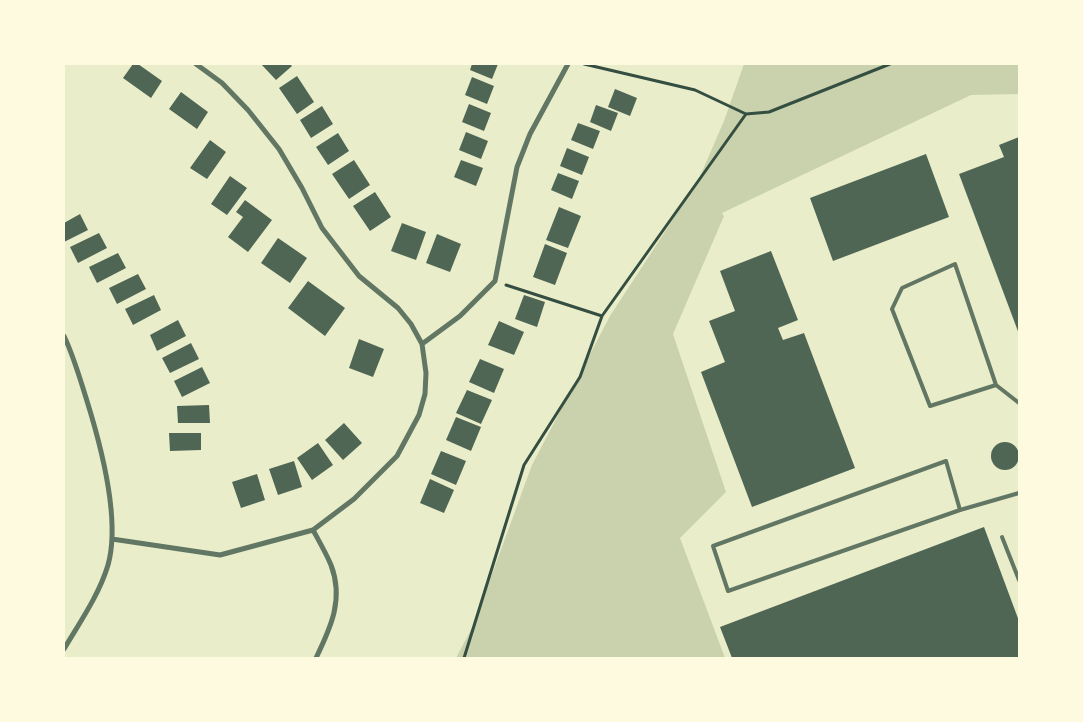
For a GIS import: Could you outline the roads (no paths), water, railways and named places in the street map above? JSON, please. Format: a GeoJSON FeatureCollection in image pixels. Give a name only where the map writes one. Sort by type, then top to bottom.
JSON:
{"type":"FeatureCollection","features":[{"type":"Feature","properties":{"kind":"street"},"geometry":{"type":"LineString","coordinates":[[112,539],[220,555],[313,530],[354,499],[397,456],[419,415],[425,394],[426,372],[422,344],[411,324],[398,308],[359,276],[322,228],[302,188],[279,149],[248,110],[222,83],[196,64]]}},
{"type":"Feature","properties":{"kind":"street"},"geometry":{"type":"LineString","coordinates":[[422,344],[460,316],[496,281],[517,167],[530,134],[568,64]]}},
{"type":"Feature","properties":{"kind":"street"},"geometry":{"type":"LineString","coordinates":[[64,336],[73,356],[97,431],[111,504],[112,539],[108,564],[97,591],[64,649]]}},
{"type":"Feature","properties":{"kind":"street"},"geometry":{"type":"LineString","coordinates":[[313,530],[330,564],[336,584],[336,604],[329,631],[316,658]]}},
{"type":"Feature","properties":{"kind":"lane"},"geometry":{"type":"LineString","coordinates":[[996,386],[930,406],[892,309],[902,288],[956,264],[996,386],[1019,403]]}},
{"type":"Feature","properties":{"kind":"lane"},"geometry":{"type":"LineString","coordinates":[[960,510],[946,461],[713,546],[728,591],[960,510],[1019,493]]}},
{"type":"Feature","properties":{"kind":"lane"},"geometry":{"type":"LineString","coordinates":[[1002,537],[1019,580]]}}]}
